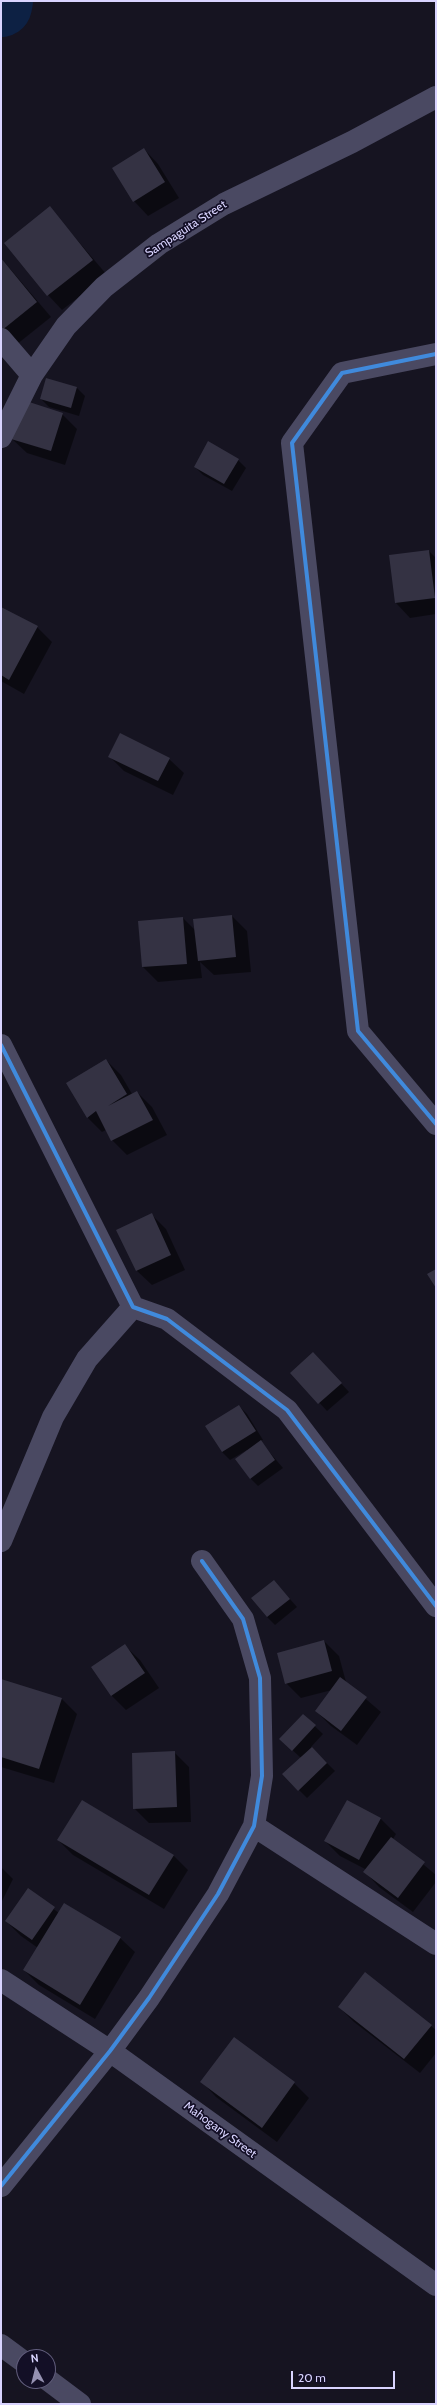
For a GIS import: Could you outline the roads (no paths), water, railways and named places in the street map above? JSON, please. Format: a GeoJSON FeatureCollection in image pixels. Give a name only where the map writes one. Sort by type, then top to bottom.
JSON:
{"type":"FeatureCollection","features":[{"type":"Feature","properties":{"kind":"street","name":"Sampaguita Street"},"geometry":{"type":"LineString","coordinates":[[1,437],[32,375],[66,326],[104,287],[159,244],[224,204],[352,142],[436,97]]}},
{"type":"Feature","properties":{"kind":"street"},"geometry":{"type":"LineString","coordinates":[[1,339],[32,375]]}},
{"type":"Feature","properties":{"kind":"street"},"geometry":{"type":"LineString","coordinates":[[436,354],[342,373],[292,443],[358,1031],[436,1124]]}},
{"type":"Feature","properties":{"kind":"street"},"geometry":{"type":"LineString","coordinates":[[1,1045],[133,1307],[167,1320],[287,1410],[436,1606]]}},
{"type":"Feature","properties":{"kind":"street"},"geometry":{"type":"LineString","coordinates":[[1,1541],[53,1417],[87,1360],[133,1307]]}},
{"type":"Feature","properties":{"kind":"street"},"geometry":{"type":"LineString","coordinates":[[1,2186],[110,2051],[149,1998],[218,1894],[254,1826],[262,1776],[260,1678],[243,1619],[202,1561]]}},
{"type":"Feature","properties":{"kind":"street"},"geometry":{"type":"LineString","coordinates":[[254,1826],[436,1944]]}},
{"type":"Feature","properties":{"kind":"street","name":"Mahogany Street"},"geometry":{"type":"LineString","coordinates":[[1,1980],[110,2051],[436,2285]]}},
{"type":"Feature","properties":{"kind":"street"},"geometry":{"type":"LineString","coordinates":[[1,2345],[16,2356]]}},
{"type":"Feature","properties":{"kind":"street"},"geometry":{"type":"LineString","coordinates":[[56,2386],[80,2404]]}},
{"type":"Feature","properties":{"kind":"waterway"},"geometry":{"type":"LineString","coordinates":[[1,6],[2,1]]}}]}
